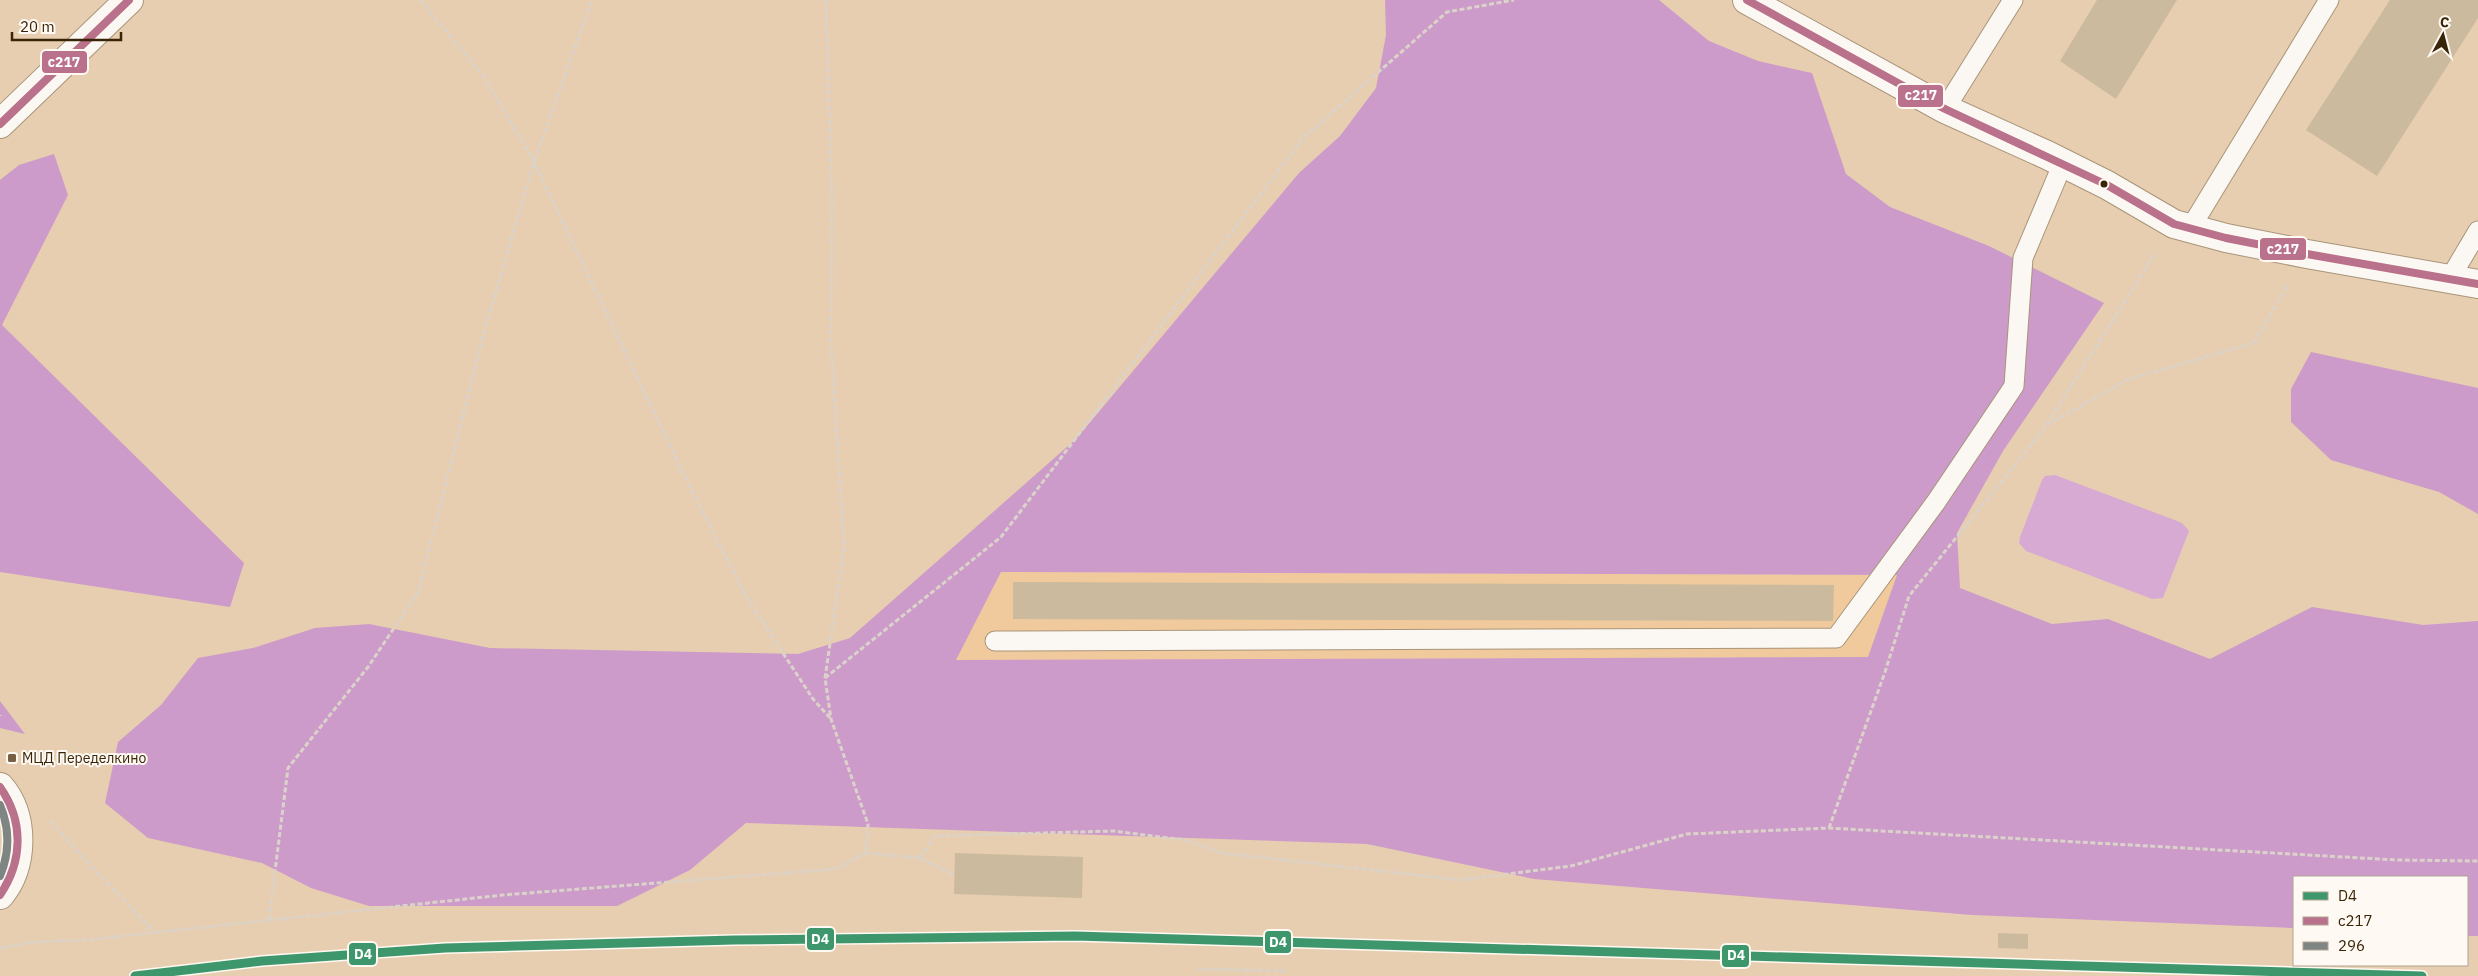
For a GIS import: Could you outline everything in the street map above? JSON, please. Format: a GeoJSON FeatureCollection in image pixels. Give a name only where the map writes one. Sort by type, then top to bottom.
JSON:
{"type":"FeatureCollection","features":[{"type":"Feature","properties":{"kind":"street"},"geometry":{"type":"LineString","coordinates":[[0,124],[129,0]]}},
{"type":"Feature","properties":{"kind":"street"},"geometry":{"type":"LineString","coordinates":[[1747,0],[1945,109],[2063,163],[2182,226],[2226,238],[2306,254],[2478,284]]}},
{"type":"Feature","properties":{"kind":"street"},"geometry":{"type":"LineString","coordinates":[[0,787],[6,794],[17,824],[18,856],[7,886],[0,895]]}},
{"type":"Feature","properties":{"kind":"lane"},"geometry":{"type":"LineString","coordinates":[[1945,109],[2013,0]]}},
{"type":"Feature","properties":{"kind":"lane"},"geometry":{"type":"LineString","coordinates":[[2182,226],[2329,0]]}},
{"type":"Feature","properties":{"kind":"lane"},"geometry":{"type":"LineString","coordinates":[[995,641],[1836,638],[1936,502],[2014,386],[2023,258],[2063,163]]}},
{"type":"Feature","properties":{"kind":"lane"},"geometry":{"type":"LineString","coordinates":[[2449,280],[2478,231]]}},
{"type":"Feature","properties":{"kind":"path"},"geometry":{"type":"LineString","coordinates":[[420,0],[486,78],[534,162],[678,465],[745,595],[813,699],[832,719]]}},
{"type":"Feature","properties":{"kind":"path"},"geometry":{"type":"LineString","coordinates":[[269,919],[288,768],[368,667],[418,592],[483,336],[534,162],[592,0]]}},
{"type":"Feature","properties":{"kind":"path"},"geometry":{"type":"LineString","coordinates":[[826,0],[832,202],[831,342],[844,547],[825,678],[832,719],[868,824],[866,853]]}},
{"type":"Feature","properties":{"kind":"path"},"geometry":{"type":"LineString","coordinates":[[825,678],[1001,536],[1303,138],[1447,12],[1514,0]]}},
{"type":"Feature","properties":{"kind":"path"},"geometry":{"type":"LineString","coordinates":[[1829,828],[1885,672],[1909,596],[2047,425],[2182,226]]}},
{"type":"Feature","properties":{"kind":"path"},"geometry":{"type":"LineString","coordinates":[[2047,425],[2129,379],[2254,343],[2306,254]]}},
{"type":"Feature","properties":{"kind":"path"},"geometry":{"type":"LineString","coordinates":[[46,814],[78,852],[154,932]]}},
{"type":"Feature","properties":{"kind":"path"},"geometry":{"type":"LineString","coordinates":[[920,858],[934,836],[1113,831],[1185,840],[1222,853],[1460,880],[1571,866],[1687,834],[1829,828],[2397,860],[2478,861]]}},
{"type":"Feature","properties":{"kind":"path"},"geometry":{"type":"LineString","coordinates":[[0,948],[34,942],[85,940],[503,895],[836,869],[866,853],[920,858],[954,875]]}},
{"type":"Feature","properties":{"kind":"path"},"geometry":{"type":"LineString","coordinates":[[1198,969],[1287,971]]}},
{"type":"Feature","properties":{"kind":"shaded area"},"geometry":{"type":"Polygon","coordinates":[[[1385,0],[1659,0],[1709,41],[1758,61],[1812,73],[1846,174],[1890,207],[1989,246],[2104,303],[2003,451],[1957,533],[1960,588],[2052,624],[2108,619],[2210,659],[2312,607],[2423,625],[2478,621],[2478,936],[2468,936],[2468,876],[2293,876],[2293,928],[1972,915],[1534,879],[1367,844],[746,823],[690,870],[617,906],[369,906],[311,888],[262,863],[148,838],[105,803],[118,742],[161,705],[198,658],[253,648],[315,628],[369,624],[490,648],[798,654],[850,638],[1076,439],[1299,173],[1340,136],[1376,88],[1386,35],[1385,0]],[[1001,572],[956,660],[1868,657],[1897,575],[1001,572]]]}},
{"type":"Feature","properties":{"kind":"shaded area"},"geometry":{"type":"Polygon","coordinates":[[[54,154],[68,195],[2,325],[244,563],[230,607],[0,572],[0,180],[19,165],[54,154]]]}},
{"type":"Feature","properties":{"kind":"shaded area"},"geometry":{"type":"Polygon","coordinates":[[[2311,352],[2478,388],[2478,514],[2439,492],[2331,460],[2291,422],[2291,389],[2311,352]]]}},
{"type":"Feature","properties":{"kind":"shaded area"},"geometry":{"type":"Polygon","coordinates":[[[2055,475],[2182,523],[2189,531],[2163,598],[2152,599],[2026,551],[2019,543],[2020,537],[2042,480],[2045,476],[2055,475]]]}},
{"type":"Feature","properties":{"kind":"shaded area"},"geometry":{"type":"Polygon","coordinates":[[[1000,572],[1897,575],[1868,657],[956,660],[1000,572]]]}},
{"type":"Feature","properties":{"kind":"shaded area"},"geometry":{"type":"Polygon","coordinates":[[[0,701],[25,734],[0,728],[0,701]]]}},
{"type":"Feature","properties":{"kind":"building"},"geometry":{"type":"Polygon","coordinates":[[[2097,0],[2177,0],[2116,99],[2060,61],[2097,0]]]}},
{"type":"Feature","properties":{"kind":"building"},"geometry":{"type":"Polygon","coordinates":[[[2390,0],[2478,0],[2478,18],[2377,176],[2306,130],[2390,0]]]}},
{"type":"Feature","properties":{"kind":"building"},"geometry":{"type":"Polygon","coordinates":[[[1013,582],[1834,585],[1833,621],[1013,619],[1013,582]]]}},
{"type":"Feature","properties":{"kind":"building"},"geometry":{"type":"Polygon","coordinates":[[[955,853],[1083,857],[1082,898],[954,894],[955,853]]]}},
{"type":"Feature","properties":{"kind":"building"},"geometry":{"type":"Polygon","coordinates":[[[1998,933],[2028,934],[2028,949],[1998,948],[1998,933]]]}},
{"type":"Feature","properties":{"kind":"transit line","name":"с217"},"geometry":{"type":"LineString","coordinates":[[0,124],[129,0]]}},
{"type":"Feature","properties":{"kind":"transit line","name":"с217"},"geometry":{"type":"LineString","coordinates":[[1747,0],[1945,109],[2107,185],[2174,224],[2226,238],[2307,254],[2478,284]]}},
{"type":"Feature","properties":{"kind":"transit line","name":"с217"},"geometry":{"type":"LineString","coordinates":[[0,787],[13,813],[18,841],[13,869],[0,895]]}},
{"type":"Feature","properties":{"kind":"transit line","name":"296"},"geometry":{"type":"LineString","coordinates":[[0,805],[6,823],[8,841],[6,858],[0,876]]}},
{"type":"Feature","properties":{"kind":"transit line","name":"D4"},"geometry":{"type":"LineString","coordinates":[[135,976],[262,961],[445,948],[734,940],[1075,936],[2422,976]]}},
{"type":"Feature","properties":{"kind":"place","name":"МЦД Переделкино"},"geometry":{"type":"Point","coordinates":[12,758]}}]}
